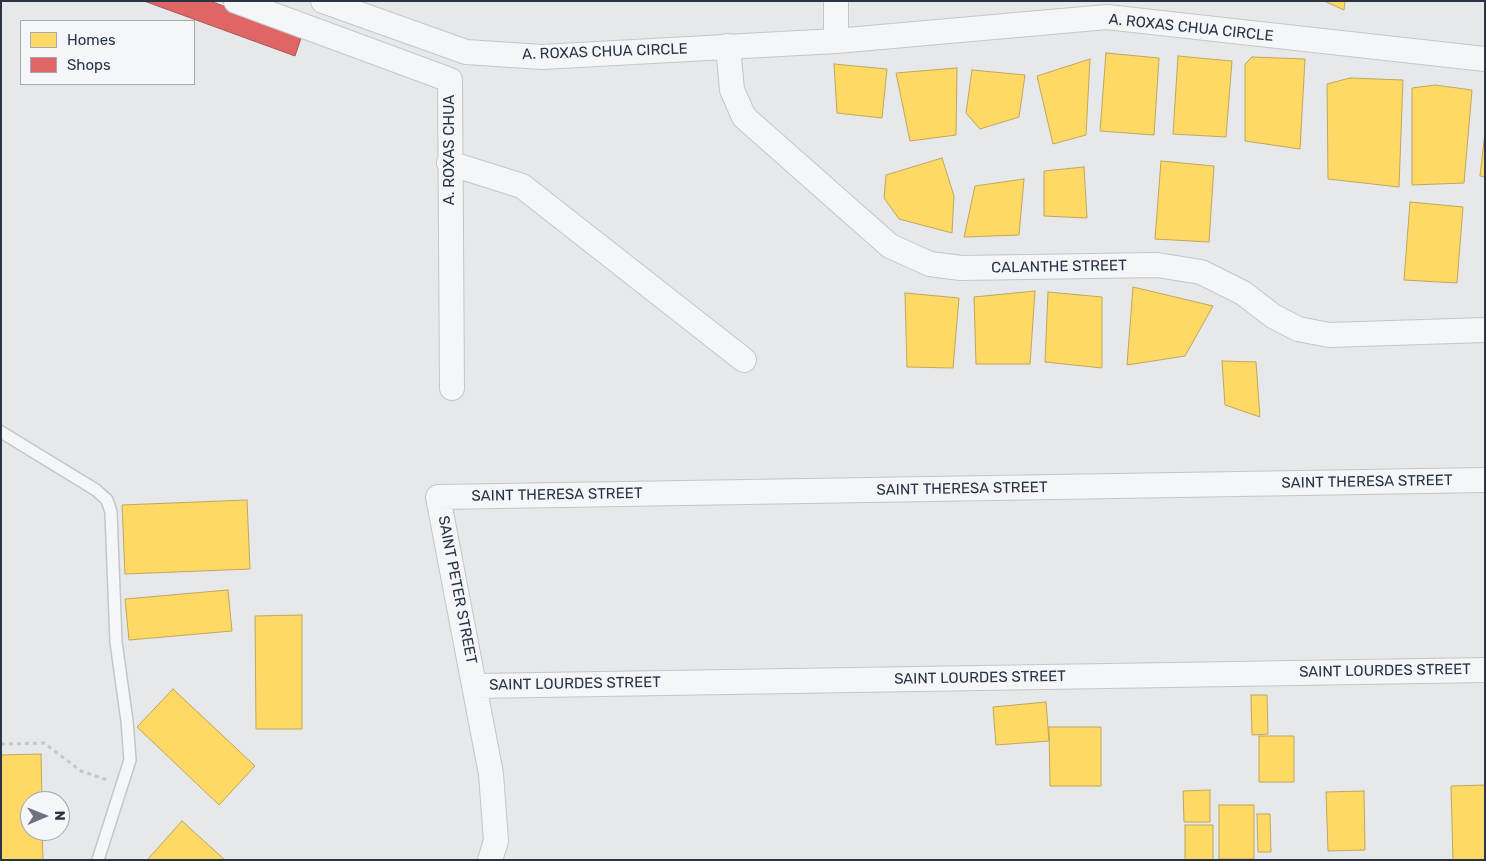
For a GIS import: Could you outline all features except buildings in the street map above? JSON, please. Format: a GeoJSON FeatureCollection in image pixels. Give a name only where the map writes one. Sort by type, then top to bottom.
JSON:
{"type":"FeatureCollection","features":[{"type":"Feature","properties":{"kind":"street","name":"A. ROXAS CHUA"},"geometry":{"type":"LineString","coordinates":[[236,1],[450,80],[449,163],[452,388]]}},
{"type":"Feature","properties":{"kind":"street","name":"A. ROXAS CHUA CIRCLE"},"geometry":{"type":"LineString","coordinates":[[323,1],[466,52],[542,57],[836,41],[1108,9],[1485,59]]}},
{"type":"Feature","properties":{"kind":"street"},"geometry":{"type":"LineString","coordinates":[[836,1],[836,41]]}},
{"type":"Feature","properties":{"kind":"street","name":"CALANTHE STREET"},"geometry":{"type":"LineString","coordinates":[[728,46],[732,90],[744,117],[890,246],[930,264],[961,268],[1157,265],[1201,272],[1243,293],[1273,316],[1298,329],[1329,335],[1485,330]]}},
{"type":"Feature","properties":{"kind":"street"},"geometry":{"type":"LineString","coordinates":[[449,163],[522,186],[744,360]]}},
{"type":"Feature","properties":{"kind":"street","name":"SAINT THERESA STREET"},"geometry":{"type":"LineString","coordinates":[[438,497],[1485,480]]}},
{"type":"Feature","properties":{"kind":"street","name":"SAINT PETER STREET"},"geometry":{"type":"LineString","coordinates":[[438,497],[476,686],[491,774],[496,841],[490,860]]}},
{"type":"Feature","properties":{"kind":"street","name":"SAINT LOURDES STREET"},"geometry":{"type":"LineString","coordinates":[[476,686],[1485,670]]}},
{"type":"Feature","properties":{"kind":"lane"},"geometry":{"type":"LineString","coordinates":[[1,432],[96,490],[107,500],[111,512],[116,642],[127,721],[130,760],[98,860]]}},
{"type":"Feature","properties":{"kind":"path"},"geometry":{"type":"LineString","coordinates":[[1,744],[44,743],[81,771],[122,786]]}}]}
